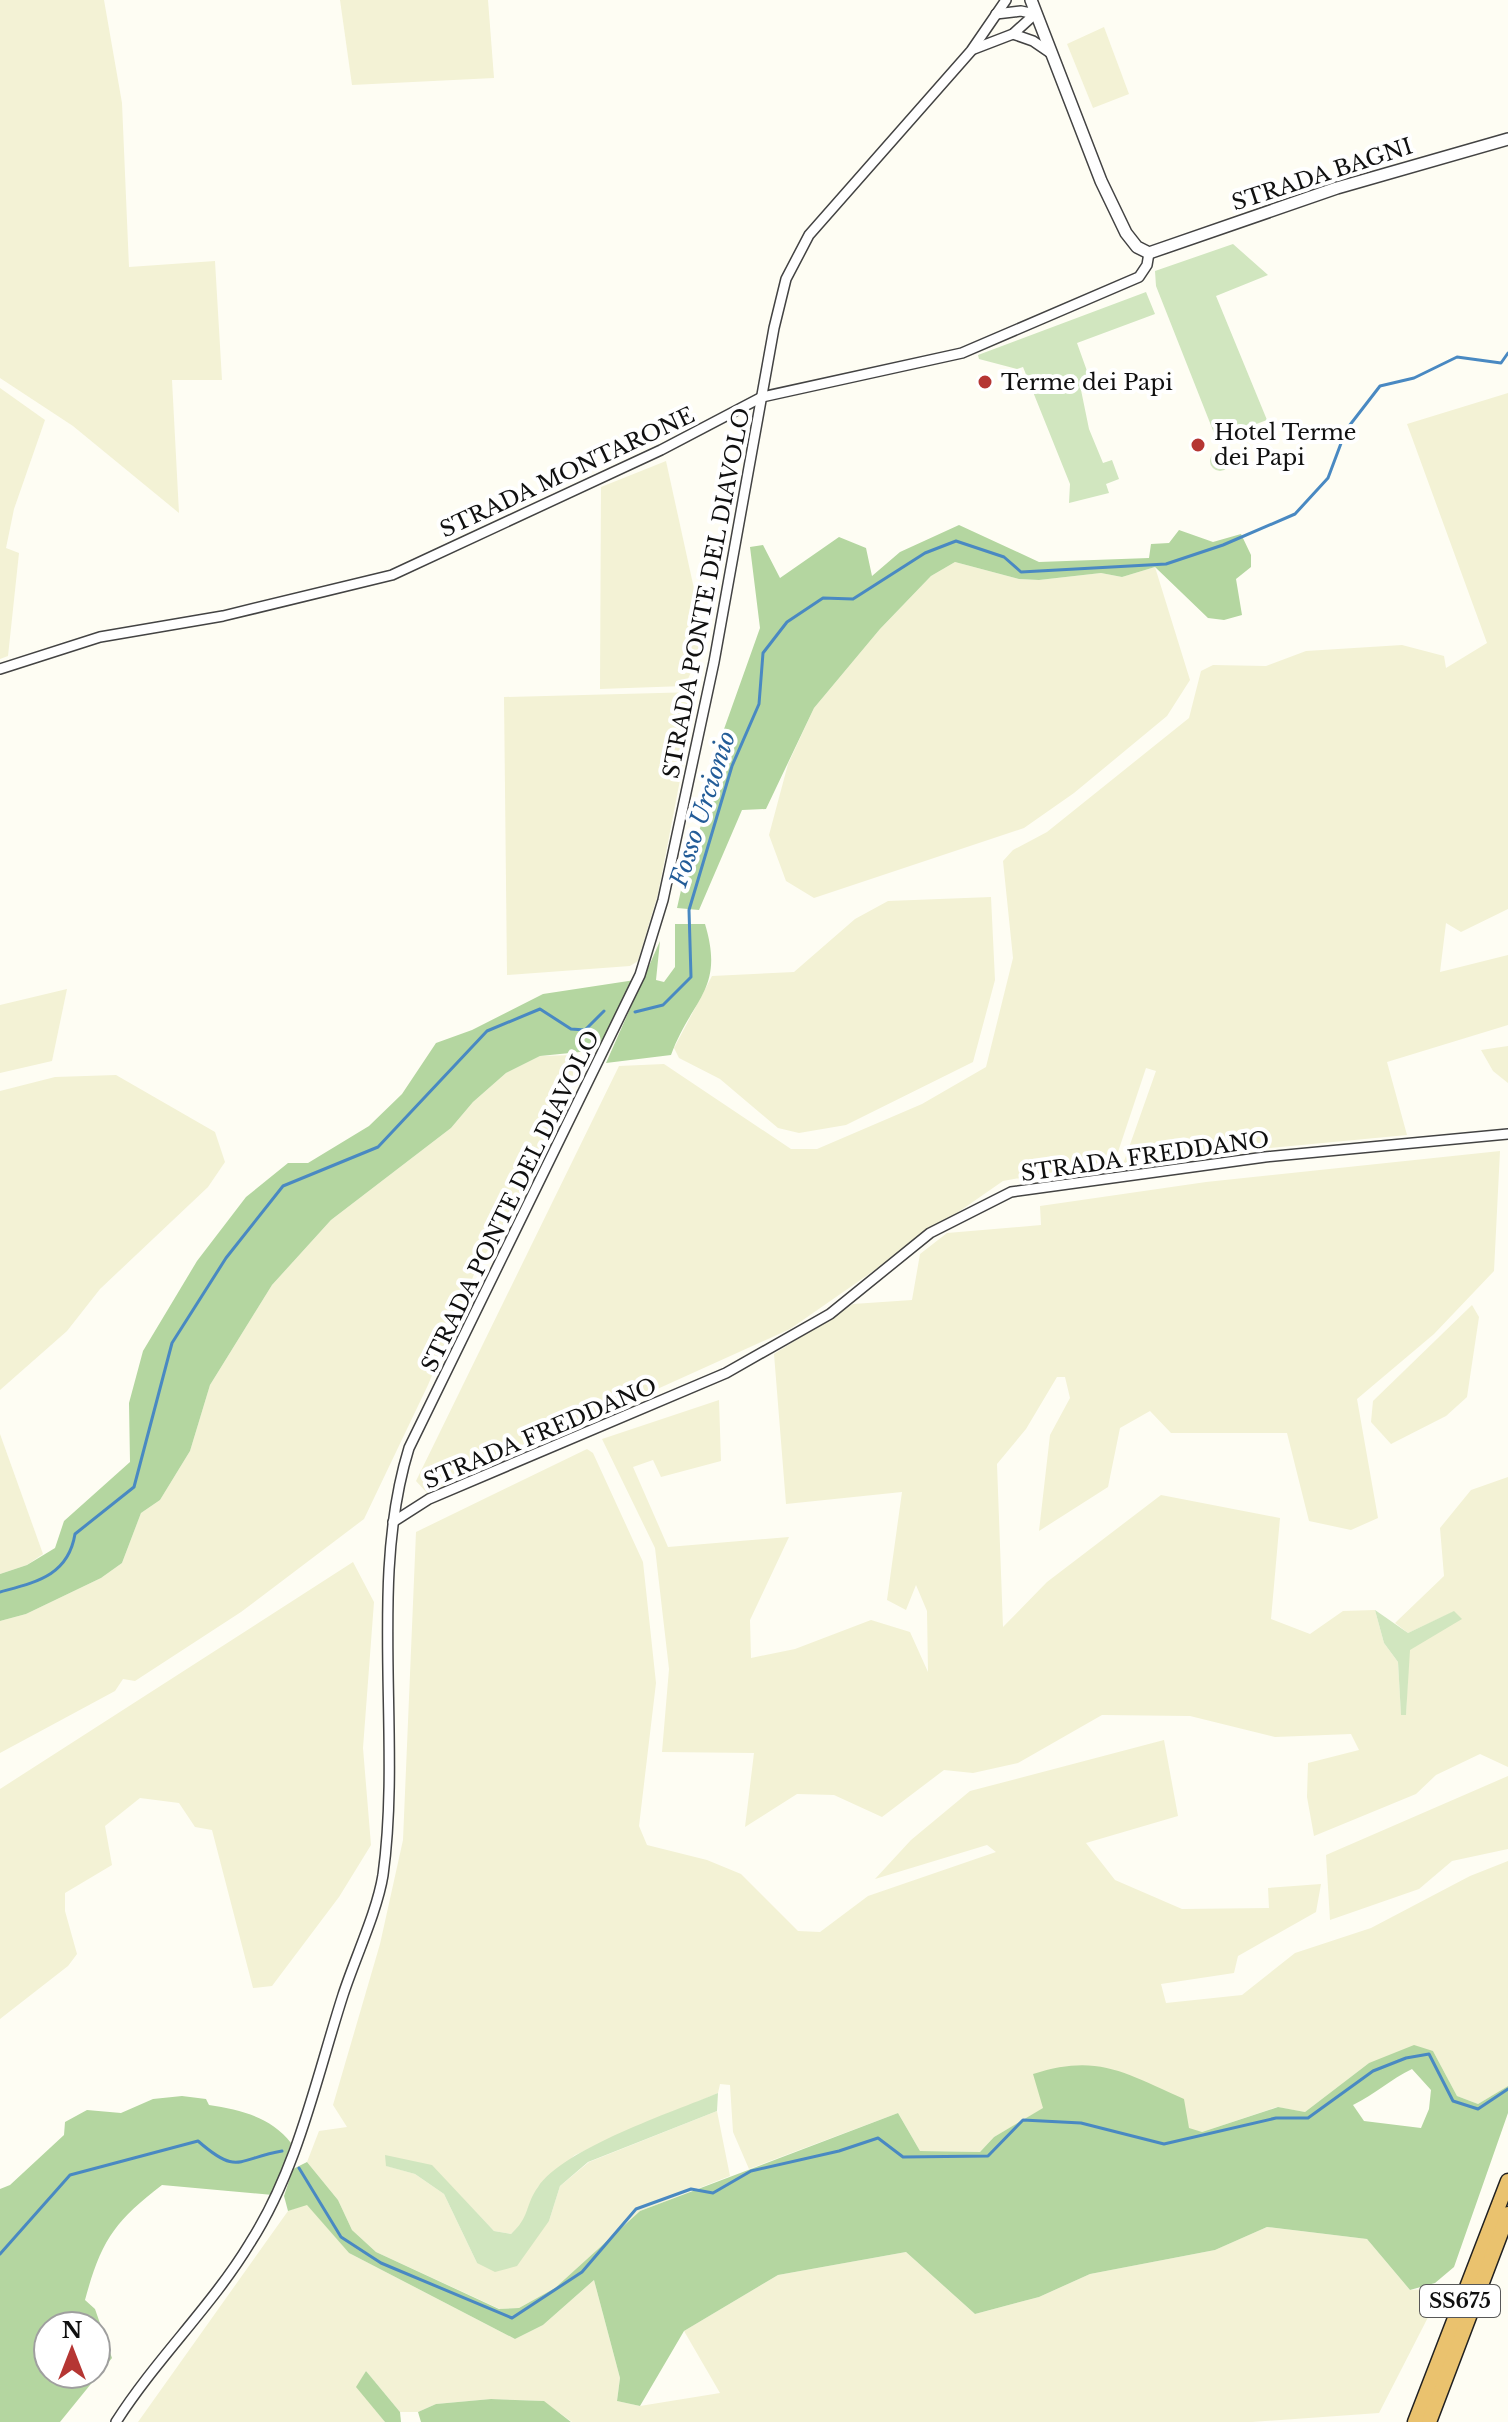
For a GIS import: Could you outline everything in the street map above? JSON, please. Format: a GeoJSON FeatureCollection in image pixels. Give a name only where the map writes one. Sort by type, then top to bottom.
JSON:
{"type":"FeatureCollection","features":[{"type":"Feature","properties":{"kind":"highway","name":"SS675"},"geometry":{"type":"LineString","coordinates":[[1415,2422],[1508,2181]]}},
{"type":"Feature","properties":{"kind":"highway","name":"SS675"},"geometry":{"type":"LineString","coordinates":[[1429,2422],[1508,2214]]}},
{"type":"Feature","properties":{"kind":"street","name":"STRADA PONTE DEL DIAVOLO"},"geometry":{"type":"LineString","coordinates":[[116,2422],[164,2352],[249,2245],[281,2189],[382,1877],[391,1701],[393,1522],[397,1487],[409,1448],[640,975],[663,900],[714,662],[786,279],[809,235],[971,51],[1006,0]]}},
{"type":"Feature","properties":{"kind":"street"},"geometry":{"type":"LineString","coordinates":[[1031,0],[1101,181],[1126,233],[1137,247],[1149,253]]}},
{"type":"Feature","properties":{"kind":"street"},"geometry":{"type":"LineString","coordinates":[[996,14],[1021,11],[1035,14]]}},
{"type":"Feature","properties":{"kind":"street"},"geometry":{"type":"LineString","coordinates":[[971,51],[988,41],[1013,34],[1035,14]]}},
{"type":"Feature","properties":{"kind":"street"},"geometry":{"type":"LineString","coordinates":[[1013,34],[1033,41],[1052,54]]}},
{"type":"Feature","properties":{"kind":"street","name":"STRADA BAGNI"},"geometry":{"type":"LineString","coordinates":[[1149,253],[1337,188],[1508,139]]}},
{"type":"Feature","properties":{"kind":"street","name":"STRADA MONTARONE"},"geometry":{"type":"LineString","coordinates":[[0,669],[100,637],[223,616],[392,575],[661,450],[762,397],[962,353],[1126,286],[1139,277],[1149,253]]}},
{"type":"Feature","properties":{"kind":"street","name":"STRADA FREDDANO"},"geometry":{"type":"LineString","coordinates":[[393,1522],[429,1499],[726,1373],[830,1314],[930,1233],[1011,1192],[1265,1157],[1508,1134]]}},
{"type":"Feature","properties":{"kind":"green space"},"geometry":{"type":"Polygon","coordinates":[[[0,0],[104,0],[122,103],[129,267],[215,261],[222,380],[172,380],[179,513],[73,426],[0,378],[0,0]]]}},
{"type":"Feature","properties":{"kind":"green space"},"geometry":{"type":"Polygon","coordinates":[[[340,0],[488,0],[494,78],[352,85],[340,0]]]}},
{"type":"Feature","properties":{"kind":"green space"},"geometry":{"type":"Polygon","coordinates":[[[1104,27],[1129,94],[1093,108],[1067,44],[1104,27]]]}},
{"type":"Feature","properties":{"kind":"green space"},"geometry":{"type":"Polygon","coordinates":[[[1233,244],[1268,275],[1216,296],[1267,420],[1222,437],[1214,433],[1156,286],[1155,271],[1233,244]]]}},
{"type":"Feature","properties":{"kind":"green space"},"geometry":{"type":"Polygon","coordinates":[[[1146,292],[1155,314],[1077,343],[1092,385],[1081,390],[1089,429],[1103,463],[1112,460],[1119,479],[1106,484],[1109,493],[1069,503],[1070,484],[1023,367],[1017,369],[979,359],[978,355],[1146,292]]]}},
{"type":"Feature","properties":{"kind":"green space"},"geometry":{"type":"Polygon","coordinates":[[[0,388],[45,420],[14,509],[6,548],[19,553],[8,656],[0,659],[0,388]]]}},
{"type":"Feature","properties":{"kind":"green space"},"geometry":{"type":"Polygon","coordinates":[[[1508,393],[1508,909],[1461,932],[1446,923],[1440,972],[1508,955],[1508,1025],[1387,1062],[1407,1135],[1259,1149],[1121,1170],[1156,1071],[1146,1068],[1118,1152],[1094,1165],[1003,1181],[790,1329],[427,1493],[416,1481],[619,1066],[664,1064],[791,1149],[817,1149],[922,1104],[986,1067],[1013,958],[1003,861],[1013,850],[1047,832],[1189,718],[1201,671],[1213,665],[1266,666],[1306,651],[1402,645],[1444,656],[1446,668],[1487,643],[1407,424],[1508,393]]]}},
{"type":"Feature","properties":{"kind":"green space"},"geometry":{"type":"Polygon","coordinates":[[[1220,451],[1227,454],[1230,461],[1227,468],[1220,471],[1213,468],[1210,461],[1213,454],[1220,451]]]}},
{"type":"Feature","properties":{"kind":"green space"},"geometry":{"type":"Polygon","coordinates":[[[666,461],[700,616],[701,649],[685,686],[600,689],[601,487],[666,461]]]}},
{"type":"Feature","properties":{"kind":"green space"},"geometry":{"type":"Polygon","coordinates":[[[959,525],[1039,562],[1149,558],[1151,544],[1169,543],[1179,530],[1213,542],[1241,534],[1251,555],[1251,567],[1236,579],[1242,615],[1224,620],[1208,618],[1155,567],[1122,577],[1101,573],[1039,580],[1019,579],[955,562],[931,576],[880,629],[814,708],[766,809],[742,810],[699,910],[677,908],[702,822],[713,760],[760,628],[750,547],[763,545],[780,578],[839,537],[866,548],[872,576],[900,552],[959,525]]]}},
{"type":"Feature","properties":{"kind":"green space"},"geometry":{"type":"Polygon","coordinates":[[[955,562],[1019,579],[1039,580],[1101,573],[1122,577],[1155,567],[1190,680],[1167,716],[1074,793],[1024,828],[814,898],[786,881],[769,835],[788,764],[814,708],[880,629],[931,576],[955,562]]]}},
{"type":"Feature","properties":{"kind":"green space"},"geometry":{"type":"Polygon","coordinates":[[[697,692],[658,894],[638,961],[630,966],[507,975],[504,697],[697,692]]]}},
{"type":"Feature","properties":{"kind":"green space"},"geometry":{"type":"Polygon","coordinates":[[[991,897],[995,980],[973,1062],[846,1125],[799,1133],[778,1128],[720,1079],[679,1058],[674,1048],[712,976],[794,972],[855,919],[888,901],[991,897]]]}},
{"type":"Feature","properties":{"kind":"green space"},"geometry":{"type":"Polygon","coordinates":[[[675,924],[705,924],[711,964],[703,993],[671,1055],[606,1063],[660,941],[656,980],[664,982],[675,967],[675,924]]]}},
{"type":"Feature","properties":{"kind":"green space"},"geometry":{"type":"Polygon","coordinates":[[[635,980],[600,1050],[540,1056],[506,1073],[473,1102],[451,1128],[331,1220],[272,1285],[210,1385],[190,1451],[160,1500],[141,1513],[122,1563],[101,1578],[26,1614],[0,1621],[0,1574],[27,1565],[55,1548],[64,1521],[130,1462],[129,1403],[143,1351],[197,1261],[246,1197],[288,1163],[308,1163],[369,1126],[402,1094],[436,1043],[472,1030],[543,994],[635,980]]]}},
{"type":"Feature","properties":{"kind":"green space"},"geometry":{"type":"Polygon","coordinates":[[[67,989],[52,1061],[0,1073],[0,1005],[67,989]]]}},
{"type":"Feature","properties":{"kind":"green space"},"geometry":{"type":"Polygon","coordinates":[[[1508,1046],[1508,1083],[1493,1071],[1481,1050],[1508,1046]]]}},
{"type":"Feature","properties":{"kind":"green space"},"geometry":{"type":"Polygon","coordinates":[[[573,1055],[573,1075],[516,1202],[475,1272],[428,1385],[364,1519],[241,1612],[135,1681],[123,1679],[115,1691],[0,1753],[0,1621],[26,1614],[101,1578],[122,1563],[141,1513],[160,1500],[190,1451],[210,1385],[272,1285],[331,1220],[451,1128],[473,1102],[506,1073],[540,1056],[573,1055]]]}},
{"type":"Feature","properties":{"kind":"green space"},"geometry":{"type":"Polygon","coordinates":[[[116,1075],[215,1132],[225,1162],[208,1187],[100,1289],[67,1331],[0,1390],[0,1091],[55,1077],[116,1075]]]}},
{"type":"Feature","properties":{"kind":"green space"},"geometry":{"type":"Polygon","coordinates":[[[1500,1151],[1494,1271],[1434,1334],[1357,1399],[1378,1518],[1351,1530],[1309,1521],[1287,1433],[1171,1433],[1150,1411],[1120,1428],[1108,1487],[1039,1531],[1050,1435],[1070,1398],[1065,1377],[1057,1377],[1026,1429],[997,1464],[1003,1627],[1047,1582],[1161,1495],[1280,1518],[1271,1619],[1310,1634],[1343,1611],[1375,1610],[1384,1643],[1398,1662],[1401,1714],[1406,1715],[1409,1650],[1453,1612],[1408,1633],[1395,1623],[1444,1576],[1440,1528],[1471,1490],[1508,1477],[1508,1767],[1480,1754],[1436,1775],[1416,1794],[1314,1836],[1307,1797],[1308,1763],[1359,1750],[1351,1734],[1275,1737],[1190,1716],[1102,1715],[1018,1763],[973,1773],[944,1770],[882,1817],[834,1795],[797,1794],[745,1827],[754,1753],[662,1752],[669,1669],[655,1548],[602,1439],[719,1400],[721,1461],[661,1477],[653,1460],[633,1467],[668,1547],[789,1537],[750,1620],[751,1658],[795,1649],[871,1620],[910,1632],[928,1672],[927,1611],[916,1585],[906,1610],[887,1600],[902,1492],[786,1504],[774,1354],[853,1304],[912,1300],[920,1254],[947,1233],[1041,1225],[1040,1206],[1206,1182],[1500,1151]]]}},
{"type":"Feature","properties":{"kind":"green space"},"geometry":{"type":"Polygon","coordinates":[[[1472,1305],[1479,1317],[1467,1397],[1446,1416],[1391,1444],[1371,1422],[1373,1401],[1472,1305]]]}},
{"type":"Feature","properties":{"kind":"green space"},"geometry":{"type":"Polygon","coordinates":[[[0,1434],[43,1554],[27,1565],[0,1574],[0,1434]]]}},
{"type":"Feature","properties":{"kind":"green space"},"geometry":{"type":"Polygon","coordinates":[[[587,1449],[593,1453],[643,1562],[656,1683],[639,1826],[647,1845],[707,1860],[741,1874],[798,1931],[820,1932],[868,1896],[996,1852],[987,1845],[875,1879],[911,1840],[970,1791],[1164,1740],[1178,1816],[1086,1843],[1115,1880],[1182,1909],[1269,1908],[1268,1888],[1321,1884],[1316,1912],[1238,1956],[1234,1973],[1161,1984],[1166,2003],[1242,1995],[1295,1953],[1371,1928],[1470,1876],[1508,1861],[1508,2086],[1478,2104],[1457,2096],[1433,2051],[1369,2063],[1305,2112],[1277,2107],[1202,2132],[1044,2108],[994,2137],[980,2152],[920,2151],[898,2113],[749,2169],[733,2132],[730,2085],[720,2084],[718,2093],[575,2155],[538,2187],[525,2221],[511,2234],[494,2231],[432,2166],[387,2166],[415,2174],[444,2194],[477,2263],[549,2221],[560,2186],[589,2162],[717,2111],[730,2176],[640,2211],[555,2288],[519,2308],[500,2309],[376,2252],[352,2230],[338,2200],[307,2162],[319,2131],[347,2127],[333,2105],[380,1944],[403,1840],[416,1532],[587,1449]]]}},
{"type":"Feature","properties":{"kind":"green space"},"geometry":{"type":"Polygon","coordinates":[[[353,1562],[374,1602],[363,1748],[371,1845],[339,1897],[272,1986],[253,1988],[212,1830],[195,1827],[179,1803],[140,1798],[105,1826],[112,1865],[65,1893],[65,1911],[77,1954],[68,1966],[0,2019],[0,1789],[353,1562]]]}},
{"type":"Feature","properties":{"kind":"green space"},"geometry":{"type":"Polygon","coordinates":[[[1375,1610],[1408,1633],[1454,1611],[1462,1619],[1410,1650],[1406,1715],[1401,1715],[1398,1662],[1384,1643],[1375,1610]]]}},
{"type":"Feature","properties":{"kind":"green space"},"geometry":{"type":"Polygon","coordinates":[[[1508,1776],[1508,1849],[1452,1861],[1419,1889],[1330,1920],[1326,1855],[1508,1776]]]}},
{"type":"Feature","properties":{"kind":"green space"},"geometry":{"type":"Polygon","coordinates":[[[1414,2045],[1433,2051],[1457,2096],[1478,2104],[1508,2086],[1508,2113],[1454,2267],[1435,2283],[1410,2290],[1367,2239],[1267,2227],[1215,2250],[1090,2274],[1039,2297],[975,2314],[906,2252],[778,2275],[684,2331],[640,2406],[617,2401],[620,2378],[594,2280],[543,2325],[515,2339],[349,2253],[307,2205],[288,2211],[284,2196],[293,2169],[307,2162],[338,2200],[352,2230],[376,2252],[499,2309],[519,2308],[555,2288],[640,2211],[898,2113],[920,2151],[980,2152],[994,2137],[1043,2108],[1033,2074],[1076,2065],[1127,2074],[1184,2099],[1189,2128],[1202,2132],[1278,2107],[1305,2112],[1369,2063],[1414,2045]],[[1412,2069],[1353,2105],[1364,2121],[1421,2128],[1429,2109],[1431,2090],[1412,2069]]]}},
{"type":"Feature","properties":{"kind":"green space"},"geometry":{"type":"Polygon","coordinates":[[[718,2093],[717,2111],[588,2162],[560,2186],[549,2221],[517,2266],[495,2272],[477,2263],[444,2194],[415,2174],[386,2166],[385,2155],[432,2165],[494,2231],[511,2234],[521,2222],[538,2187],[571,2159],[621,2132],[718,2093]]]}},
{"type":"Feature","properties":{"kind":"green space"},"geometry":{"type":"Polygon","coordinates":[[[182,2096],[206,2099],[209,2105],[244,2112],[265,2121],[291,2143],[273,2195],[162,2185],[132,2210],[112,2234],[97,2262],[85,2300],[95,2310],[32,2310],[32,2390],[86,2390],[60,2422],[0,2422],[0,2189],[10,2185],[64,2135],[65,2122],[87,2110],[121,2113],[153,2099],[182,2096]]]}},
{"type":"Feature","properties":{"kind":"green space"},"geometry":{"type":"Polygon","coordinates":[[[307,2204],[349,2253],[515,2339],[543,2325],[594,2280],[620,2378],[617,2401],[640,2406],[720,2393],[684,2331],[778,2275],[906,2252],[975,2314],[1039,2297],[1090,2274],[1215,2250],[1267,2227],[1367,2239],[1410,2290],[1443,2288],[1379,2413],[1252,2422],[572,2422],[543,2401],[491,2399],[436,2404],[418,2412],[400,2412],[366,2371],[357,2387],[385,2422],[138,2422],[288,2211],[307,2204]]]}},
{"type":"Feature","properties":{"kind":"green space"},"geometry":{"type":"Polygon","coordinates":[[[366,2371],[400,2412],[401,2422],[385,2422],[356,2387],[366,2371]]]}},
{"type":"Feature","properties":{"kind":"green space"},"geometry":{"type":"Polygon","coordinates":[[[491,2399],[544,2401],[571,2422],[421,2422],[418,2412],[436,2404],[491,2399]]]}},
{"type":"Feature","properties":{"kind":"waterway","name":"Fosso Urcionio"},"geometry":{"type":"LineString","coordinates":[[635,1012],[663,1005],[691,977],[689,910],[732,766],[759,704],[763,653],[787,622],[823,598],[853,599],[925,553],[956,541],[1004,557],[1021,572],[1166,564],[1223,545],[1295,514],[1328,478],[1346,430],[1380,386],[1414,378],[1457,357],[1501,363],[1508,353]]}},
{"type":"Feature","properties":{"kind":"waterway"},"geometry":{"type":"LineString","coordinates":[[0,1592],[26,1585],[58,1568],[71,1548],[75,1534],[134,1487],[172,1343],[226,1258],[283,1186],[378,1147],[487,1031],[540,1009],[571,1029],[585,1030],[604,1011]]}},
{"type":"Feature","properties":{"kind":"waterway"},"geometry":{"type":"LineString","coordinates":[[299,2168],[341,2237],[381,2263],[512,2318],[582,2272],[636,2209],[691,2189],[713,2193],[751,2171],[839,2151],[878,2138],[903,2157],[988,2156],[1023,2120],[1081,2123],[1164,2144],[1276,2118],[1308,2118],[1373,2071],[1406,2058],[1429,2054],[1453,2101],[1478,2109],[1508,2089]]}},
{"type":"Feature","properties":{"kind":"waterway"},"geometry":{"type":"LineString","coordinates":[[0,2254],[70,2175],[198,2141],[230,2162],[282,2151]]}},
{"type":"Feature","properties":{"kind":"place","name":"Terme dei Papi"},"geometry":{"type":"Point","coordinates":[985,382]}},
{"type":"Feature","properties":{"kind":"place","name":"Hotel Terme dei Papi"},"geometry":{"type":"Point","coordinates":[1198,445]}}]}
